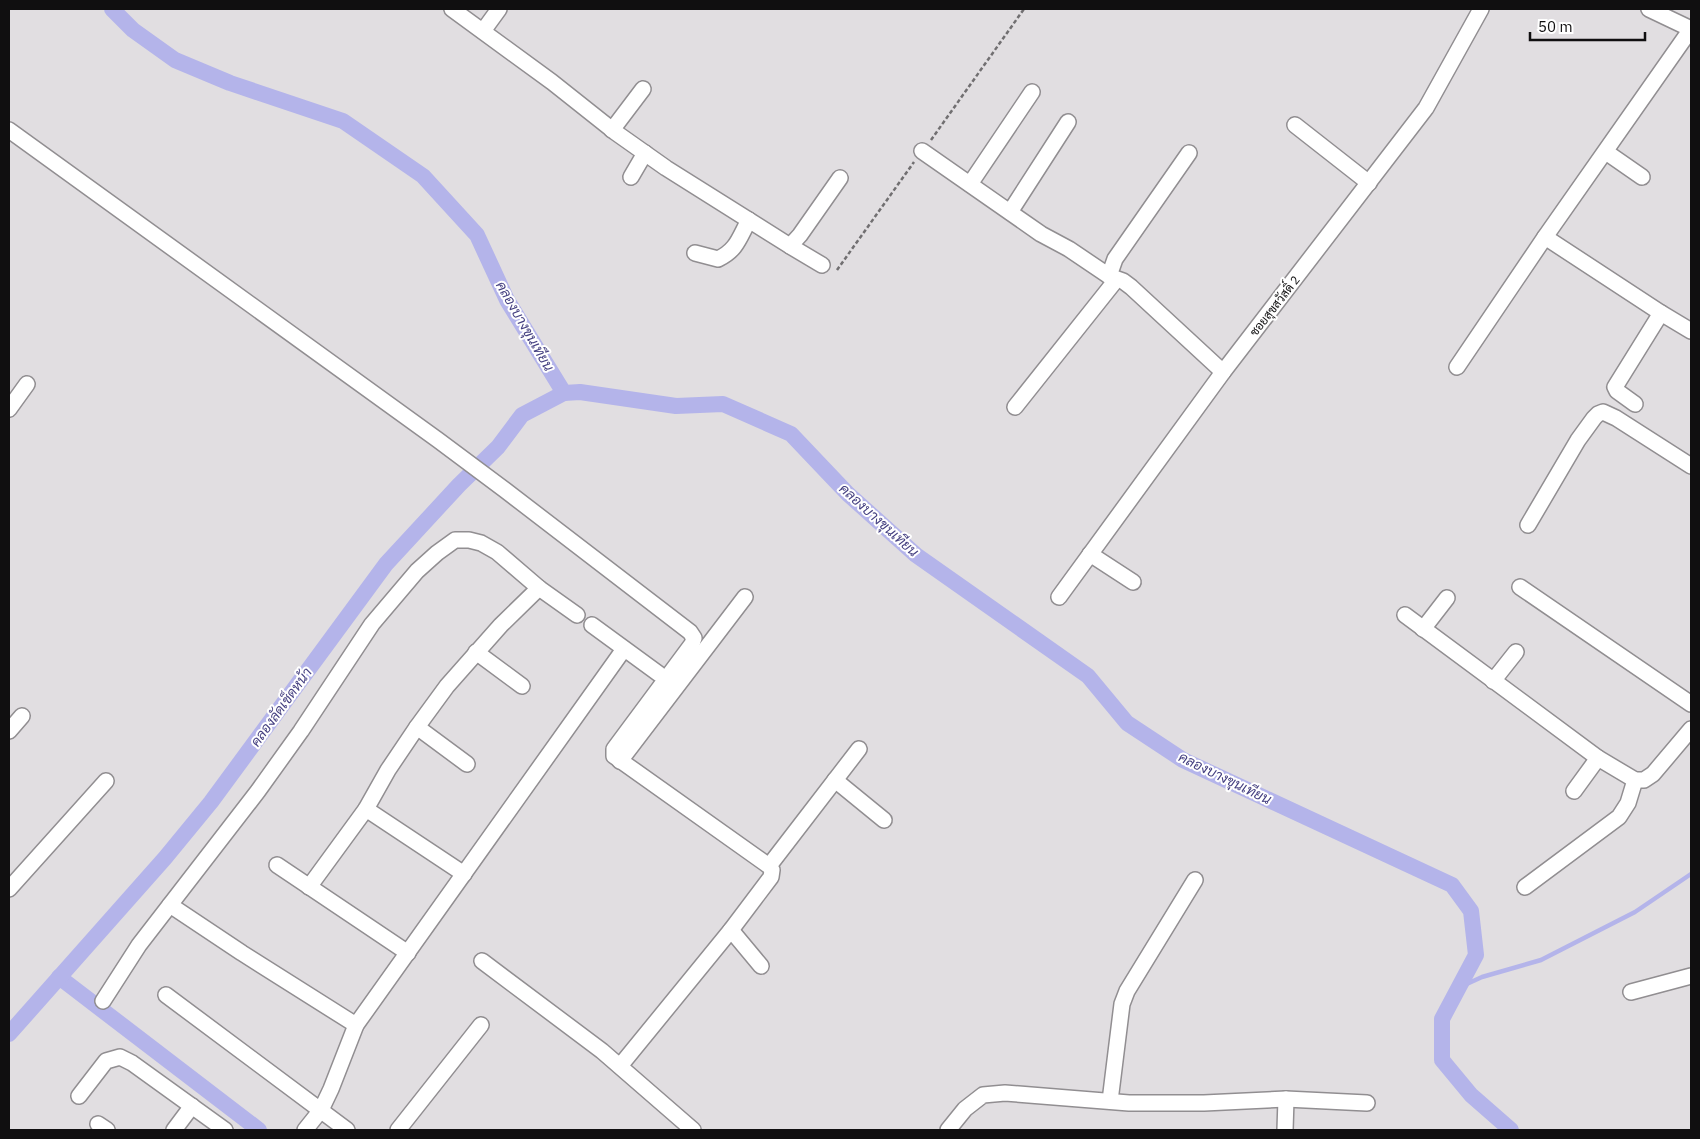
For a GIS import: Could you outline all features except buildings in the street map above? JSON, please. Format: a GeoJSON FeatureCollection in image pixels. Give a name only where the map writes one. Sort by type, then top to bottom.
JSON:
{"type":"FeatureCollection","features":[{"type":"Feature","properties":{"kind":"street"},"geometry":{"type":"LineString","coordinates":[[452,9],[645,153],[748,220],[822,265]]}},
{"type":"Feature","properties":{"kind":"street"},"geometry":{"type":"LineString","coordinates":[[483,31],[499,9]]}},
{"type":"Feature","properties":{"kind":"street","name":"ซอยสุขสวัสดิ์ 2"},"geometry":{"type":"LineString","coordinates":[[1059,597],[1223,372],[1426,108],[1481,9]]}},
{"type":"Feature","properties":{"kind":"street"},"geometry":{"type":"LineString","coordinates":[[1457,367],[1545,237],[1691,29],[1649,9]]}},
{"type":"Feature","properties":{"kind":"street"},"geometry":{"type":"LineString","coordinates":[[612,130],[643,89]]}},
{"type":"Feature","properties":{"kind":"street"},"geometry":{"type":"LineString","coordinates":[[970,184],[1032,92]]}},
{"type":"Feature","properties":{"kind":"street"},"geometry":{"type":"LineString","coordinates":[[1010,212],[1068,122]]}},
{"type":"Feature","properties":{"kind":"street"},"geometry":{"type":"LineString","coordinates":[[1295,125],[1369,183]]}},
{"type":"Feature","properties":{"kind":"street"},"geometry":{"type":"LineString","coordinates":[[9,130],[438,440],[690,632],[694,638],[692,644],[614,749],[614,756],[769,866],[772,870],[771,877],[731,930],[620,1066]]}},
{"type":"Feature","properties":{"kind":"street"},"geometry":{"type":"LineString","coordinates":[[922,151],[1042,234],[1069,248],[1112,278],[1122,281],[1131,287],[1223,372]]}},
{"type":"Feature","properties":{"kind":"street"},"geometry":{"type":"LineString","coordinates":[[1606,152],[1642,177]]}},
{"type":"Feature","properties":{"kind":"street"},"geometry":{"type":"LineString","coordinates":[[632,176],[645,153]]}},
{"type":"Feature","properties":{"kind":"street"},"geometry":{"type":"LineString","coordinates":[[1015,407],[1112,278],[1115,260],[1190,153]]}},
{"type":"Feature","properties":{"kind":"street"},"geometry":{"type":"LineString","coordinates":[[790,246],[800,235],[840,178]]}},
{"type":"Feature","properties":{"kind":"street"},"geometry":{"type":"LineString","coordinates":[[695,253],[718,259],[728,254],[734,248],[748,220]]}},
{"type":"Feature","properties":{"kind":"street"},"geometry":{"type":"LineString","coordinates":[[1545,237],[1691,331]]}},
{"type":"Feature","properties":{"kind":"street"},"geometry":{"type":"LineString","coordinates":[[1635,404],[1617,391],[1615,387],[1661,313]]}},
{"type":"Feature","properties":{"kind":"street"},"geometry":{"type":"LineString","coordinates":[[9,409],[27,384]]}},
{"type":"Feature","properties":{"kind":"street"},"geometry":{"type":"LineString","coordinates":[[1528,525],[1578,440],[1598,414],[1604,412],[1616,418],[1691,466]]}},
{"type":"Feature","properties":{"kind":"street"},"geometry":{"type":"LineString","coordinates":[[103,1001],[139,945],[274,768],[372,624],[418,571],[437,554],[455,540],[469,540],[482,543],[497,552],[539,588],[577,616]]}},
{"type":"Feature","properties":{"kind":"street"},"geometry":{"type":"LineString","coordinates":[[1090,554],[1133,582]]}},
{"type":"Feature","properties":{"kind":"street"},"geometry":{"type":"LineString","coordinates":[[1520,587],[1691,704]]}},
{"type":"Feature","properties":{"kind":"street"},"geometry":{"type":"LineString","coordinates":[[309,887],[366,809],[388,770],[416,727],[447,686],[501,625],[539,588]]}},
{"type":"Feature","properties":{"kind":"street"},"geometry":{"type":"LineString","coordinates":[[620,760],[745,597]]}},
{"type":"Feature","properties":{"kind":"street"},"geometry":{"type":"LineString","coordinates":[[1423,629],[1447,598]]}},
{"type":"Feature","properties":{"kind":"street"},"geometry":{"type":"LineString","coordinates":[[1405,615],[1598,758],[1635,780],[1644,780],[1653,774],[1691,729]]}},
{"type":"Feature","properties":{"kind":"street"},"geometry":{"type":"LineString","coordinates":[[592,625],[658,674]]}},
{"type":"Feature","properties":{"kind":"street"},"geometry":{"type":"LineString","coordinates":[[305,1130],[321,1110],[356,1025],[624,649]]}},
{"type":"Feature","properties":{"kind":"street"},"geometry":{"type":"LineString","coordinates":[[476,652],[522,686]]}},
{"type":"Feature","properties":{"kind":"street"},"geometry":{"type":"LineString","coordinates":[[1493,681],[1516,652]]}},
{"type":"Feature","properties":{"kind":"street"},"geometry":{"type":"LineString","coordinates":[[9,731],[22,716]]}},
{"type":"Feature","properties":{"kind":"street"},"geometry":{"type":"LineString","coordinates":[[416,727],[467,764]]}},
{"type":"Feature","properties":{"kind":"street"},"geometry":{"type":"LineString","coordinates":[[769,866],[859,749]]}},
{"type":"Feature","properties":{"kind":"street"},"geometry":{"type":"LineString","coordinates":[[1574,791],[1598,758]]}},
{"type":"Feature","properties":{"kind":"street"},"geometry":{"type":"LineString","coordinates":[[835,780],[884,820]]}},
{"type":"Feature","properties":{"kind":"street"},"geometry":{"type":"LineString","coordinates":[[1525,887],[1619,817],[1628,803],[1635,780]]}},
{"type":"Feature","properties":{"kind":"street"},"geometry":{"type":"LineString","coordinates":[[9,889],[106,781]]}},
{"type":"Feature","properties":{"kind":"street"},"geometry":{"type":"LineString","coordinates":[[366,809],[464,874]]}},
{"type":"Feature","properties":{"kind":"street"},"geometry":{"type":"LineString","coordinates":[[277,865],[408,953]]}},
{"type":"Feature","properties":{"kind":"street"},"geometry":{"type":"LineString","coordinates":[[1110,1102],[1122,1004],[1127,991],[1194,880]]}},
{"type":"Feature","properties":{"kind":"street"},"geometry":{"type":"LineString","coordinates":[[170,905],[356,1025]]}},
{"type":"Feature","properties":{"kind":"street"},"geometry":{"type":"LineString","coordinates":[[731,930],[761,966]]}},
{"type":"Feature","properties":{"kind":"street"},"geometry":{"type":"LineString","coordinates":[[482,961],[620,1066],[692,1130]]}},
{"type":"Feature","properties":{"kind":"street"},"geometry":{"type":"LineString","coordinates":[[1631,992],[1691,976]]}},
{"type":"Feature","properties":{"kind":"street"},"geometry":{"type":"LineString","coordinates":[[166,995],[347,1130]]}},
{"type":"Feature","properties":{"kind":"street"},"geometry":{"type":"LineString","coordinates":[[398,1130],[482,1026]]}},
{"type":"Feature","properties":{"kind":"street"},"geometry":{"type":"LineString","coordinates":[[79,1096],[106,1061],[120,1057],[132,1063],[224,1130]]}},
{"type":"Feature","properties":{"kind":"street"},"geometry":{"type":"LineString","coordinates":[[948,1130],[965,1109],[983,1095],[1005,1093],[1110,1102],[1204,1103],[1286,1099],[1368,1103]]}},
{"type":"Feature","properties":{"kind":"street"},"geometry":{"type":"LineString","coordinates":[[1286,1099],[1286,1130]]}},
{"type":"Feature","properties":{"kind":"street"},"geometry":{"type":"LineString","coordinates":[[174,1130],[192,1106]]}},
{"type":"Feature","properties":{"kind":"waterway","name":"คลองบางขุนเทียน"},"geometry":{"type":"LineString","coordinates":[[112,9],[133,30],[175,60],[230,83],[343,121],[423,176],[477,235],[507,300],[564,393]]}},
{"type":"Feature","properties":{"kind":"waterway","name":"คลองบางขุนเทียน"},"geometry":{"type":"LineString","coordinates":[[9,1034],[165,858],[211,802],[386,564],[459,485],[498,447],[522,415],[564,393],[580,392],[676,406],[723,404],[791,434],[848,494],[916,555],[1088,676],[1127,723],[1183,760],[1452,885],[1471,911],[1476,955],[1442,1019],[1442,1060],[1471,1095],[1511,1130]]}},
{"type":"Feature","properties":{"kind":"waterway"},"geometry":{"type":"LineString","coordinates":[[1458,988],[1482,977],[1541,960],[1635,912],[1691,874]]}},
{"type":"Feature","properties":{"kind":"waterway"},"geometry":{"type":"LineString","coordinates":[[59,977],[259,1130]]}},
{"type":"Feature","properties":{"kind":"water label","name":"คลองลัดเช็ดหน้า"},"geometry":{"type":"Point","coordinates":[281,707]}}]}
